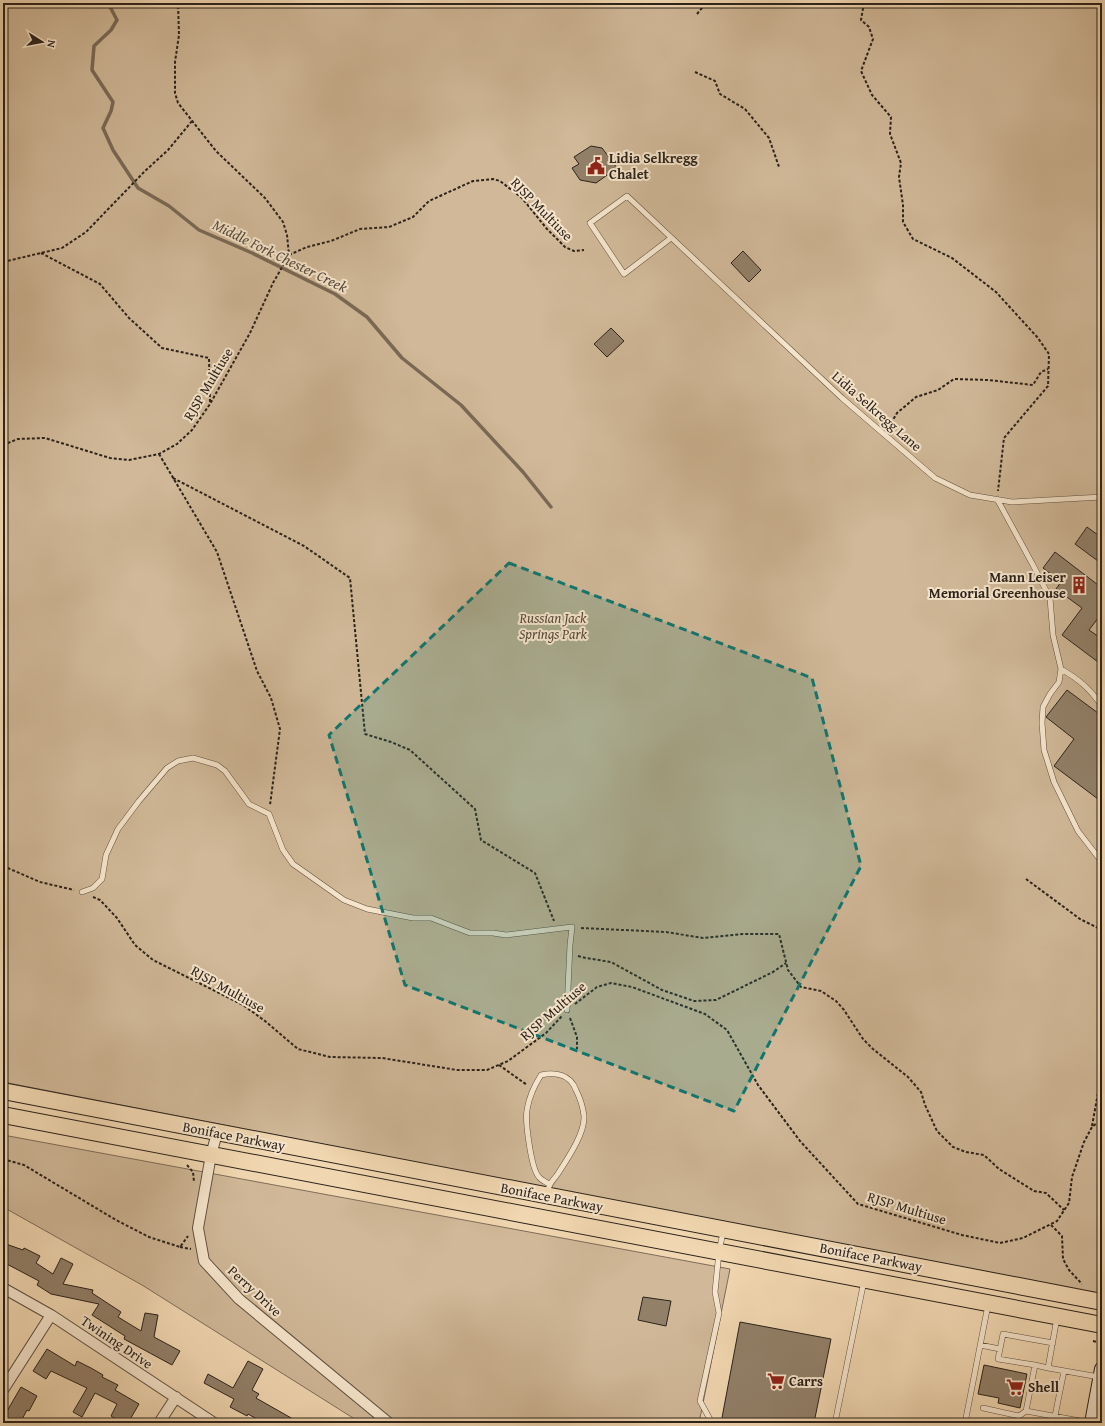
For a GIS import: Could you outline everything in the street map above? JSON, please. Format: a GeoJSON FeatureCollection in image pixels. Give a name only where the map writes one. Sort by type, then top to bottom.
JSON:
{"type":"FeatureCollection","features":[{"type":"Feature","properties":{"kind":"main road","name":"Boniface Parkway"},"geometry":{"type":"LineString","coordinates":[[3,1091],[217,1133],[548,1190],[723,1229],[1102,1302]]}},
{"type":"Feature","properties":{"kind":"main road","name":"Boniface Parkway"},"geometry":{"type":"LineString","coordinates":[[3,1115],[1102,1326]]}},
{"type":"Feature","properties":{"kind":"main road"},"geometry":{"type":"LineString","coordinates":[[1092,1423],[1101,1373]]}},
{"type":"Feature","properties":{"kind":"street","name":"Perry Drive"},"geometry":{"type":"LineString","coordinates":[[217,1133],[211,1155],[198,1228],[204,1261],[239,1299],[389,1423]]}},
{"type":"Feature","properties":{"kind":"street","name":"Twining Drive"},"geometry":{"type":"LineString","coordinates":[[3,1288],[51,1315],[214,1423]]}},
{"type":"Feature","properties":{"kind":"street"},"geometry":{"type":"LineString","coordinates":[[3,1390],[51,1315]]}},
{"type":"Feature","properties":{"kind":"street"},"geometry":{"type":"LineString","coordinates":[[159,1423],[176,1397]]}},
{"type":"Feature","properties":{"kind":"lane","name":"Lidia Selkregg Lane"},"geometry":{"type":"LineString","coordinates":[[672,238],[624,274],[590,223],[627,196],[672,238],[842,398],[935,478],[970,495],[1012,502],[1102,497]]}},
{"type":"Feature","properties":{"kind":"lane"},"geometry":{"type":"LineString","coordinates":[[997,499],[1050,598],[1053,635],[1061,669],[1059,682],[1043,707],[1042,723],[1044,750],[1054,782],[1078,831],[1098,857],[1102,858]]}},
{"type":"Feature","properties":{"kind":"lane"},"geometry":{"type":"LineString","coordinates":[[1061,669],[1078,678],[1092,692],[1102,706]]}},
{"type":"Feature","properties":{"kind":"lane"},"geometry":{"type":"LineString","coordinates":[[82,892],[93,888],[102,879],[106,854],[118,830],[139,801],[167,768],[178,760],[193,758],[217,765],[224,771],[249,804],[269,814],[283,850],[293,864],[344,900],[367,909],[413,918],[431,918],[470,933],[493,933],[506,935],[572,927],[568,1010]]}},
{"type":"Feature","properties":{"kind":"lane"},"geometry":{"type":"LineString","coordinates":[[552,1073],[565,1076],[574,1084],[580,1098],[584,1117],[582,1128],[575,1144],[548,1190],[538,1177],[531,1155],[527,1111],[533,1089],[541,1075],[552,1073]]}},
{"type":"Feature","properties":{"kind":"lane"},"geometry":{"type":"LineString","coordinates":[[712,1423],[700,1401],[719,1312],[715,1292],[723,1229]]}},
{"type":"Feature","properties":{"kind":"lane"},"geometry":{"type":"LineString","coordinates":[[835,1423],[864,1280]]}},
{"type":"Feature","properties":{"kind":"lane"},"geometry":{"type":"LineString","coordinates":[[965,1423],[988,1304]]}},
{"type":"Feature","properties":{"kind":"lane"},"geometry":{"type":"LineString","coordinates":[[1048,1368],[1057,1317]]}},
{"type":"Feature","properties":{"kind":"lane"},"geometry":{"type":"LineString","coordinates":[[1052,1343],[1003,1334],[998,1359],[1048,1368],[1101,1373]]}},
{"type":"Feature","properties":{"kind":"lane"},"geometry":{"type":"LineString","coordinates":[[980,1345],[1000,1349]]}},
{"type":"Feature","properties":{"kind":"lane"},"geometry":{"type":"LineString","coordinates":[[983,1408],[1019,1416],[1026,1411],[1035,1365]]}},
{"type":"Feature","properties":{"kind":"lane"},"geometry":{"type":"LineString","coordinates":[[1056,1416],[1064,1370]]}},
{"type":"Feature","properties":{"kind":"lane"},"geometry":{"type":"LineString","coordinates":[[1026,1411],[1092,1423]]}},
{"type":"Feature","properties":{"kind":"path"},"geometry":{"type":"LineString","coordinates":[[178,3],[179,35],[175,62],[176,93],[178,103],[216,151],[264,198],[283,222],[288,235],[289,255]]}},
{"type":"Feature","properties":{"kind":"path"},"geometry":{"type":"LineString","coordinates":[[697,14],[706,3]]}},
{"type":"Feature","properties":{"kind":"path"},"geometry":{"type":"LineString","coordinates":[[864,3],[861,20],[869,27],[874,39],[861,71],[872,95],[891,117],[890,134],[901,163],[898,177],[903,205],[903,222],[913,239],[952,258],[996,292],[1038,338],[1049,354],[1048,386],[1004,438],[997,499]]}},
{"type":"Feature","properties":{"kind":"path"},"geometry":{"type":"LineString","coordinates":[[695,72],[715,81],[720,94],[745,110],[755,121],[769,138],[778,167]]}},
{"type":"Feature","properties":{"kind":"path"},"geometry":{"type":"LineString","coordinates":[[3,262],[62,248],[86,232],[145,171],[168,150],[192,121]]}},
{"type":"Feature","properties":{"kind":"path","name":"RJSP Multiuse"},"geometry":{"type":"LineString","coordinates":[[3,445],[18,439],[45,438],[110,458],[129,460],[159,454],[177,444],[192,430],[210,404],[250,333],[273,283],[289,255],[307,247],[331,241],[360,229],[389,227],[413,217],[429,200],[473,181],[492,179],[505,184],[522,198],[547,229],[565,247],[574,251],[584,250]]}},
{"type":"Feature","properties":{"kind":"path"},"geometry":{"type":"LineString","coordinates":[[41,253],[100,284],[129,318],[162,348],[209,358],[210,404]]}},
{"type":"Feature","properties":{"kind":"path"},"geometry":{"type":"LineString","coordinates":[[891,423],[897,413],[916,397],[938,390],[954,379],[988,380],[1033,385],[1041,372],[1048,369]]}},
{"type":"Feature","properties":{"kind":"path"},"geometry":{"type":"LineString","coordinates":[[159,454],[217,552],[258,671],[275,710],[280,729],[269,814]]}},
{"type":"Feature","properties":{"kind":"path"},"geometry":{"type":"LineString","coordinates":[[174,478],[304,546],[350,578],[365,734],[410,750],[475,809],[481,840],[535,873],[556,929]]}},
{"type":"Feature","properties":{"kind":"path","name":"RJSP Multiuse"},"geometry":{"type":"LineString","coordinates":[[3,866],[40,882],[82,892],[100,900],[117,918],[135,945],[153,960],[243,1005],[265,1021],[298,1049],[330,1057],[382,1058],[457,1070],[487,1070],[508,1061],[546,1033],[568,1010],[597,987],[611,983],[632,987],[705,1014],[727,1030],[758,1085],[800,1141],[858,1204],[941,1229],[1000,1243],[1024,1238],[1057,1221],[1069,1203],[1072,1177],[1084,1142],[1092,1127],[1102,1119]]}},
{"type":"Feature","properties":{"kind":"path"},"geometry":{"type":"LineString","coordinates":[[1026,879],[1080,919],[1102,930]]}},
{"type":"Feature","properties":{"kind":"path"},"geometry":{"type":"LineString","coordinates":[[572,927],[666,932],[703,938],[742,934],[779,934],[788,970],[802,987],[821,991],[836,1001],[844,1010],[863,1039],[908,1077],[921,1092],[925,1105],[938,1131],[954,1146],[966,1152],[984,1155],[999,1169],[1034,1191],[1046,1193],[1064,1210]]}},
{"type":"Feature","properties":{"kind":"path"},"geometry":{"type":"LineString","coordinates":[[570,953],[586,958],[611,962],[662,990],[694,1001],[716,1000],[773,972],[786,963]]}},
{"type":"Feature","properties":{"kind":"path"},"geometry":{"type":"LineString","coordinates":[[568,1010],[577,1036],[577,1049]]}},
{"type":"Feature","properties":{"kind":"path"},"geometry":{"type":"LineString","coordinates":[[499,1065],[515,1078],[533,1089]]}},
{"type":"Feature","properties":{"kind":"path"},"geometry":{"type":"LineString","coordinates":[[1092,1127],[1102,1071]]}},
{"type":"Feature","properties":{"kind":"path"},"geometry":{"type":"LineString","coordinates":[[3,1159],[24,1165],[116,1220],[149,1237],[180,1247],[189,1235]]}},
{"type":"Feature","properties":{"kind":"path"},"geometry":{"type":"LineString","coordinates":[[184,1164],[189,1166],[193,1172],[194,1184]]}},
{"type":"Feature","properties":{"kind":"path"},"geometry":{"type":"LineString","coordinates":[[1051,1225],[1062,1236],[1062,1260],[1085,1287]]}},
{"type":"Feature","properties":{"kind":"path"},"geometry":{"type":"LineString","coordinates":[[1093,1341],[1102,1343]]}},
{"type":"Feature","properties":{"kind":"highlighted area"},"geometry":{"type":"Polygon","coordinates":[[[509,563],[812,678],[861,866],[734,1111],[405,985],[329,735],[509,563]]]}},
{"type":"Feature","properties":{"kind":"green space","name":"Russian Jack Springs Park"},"geometry":{"type":"Polygon","coordinates":[[[3,3],[1102,3],[1102,1296],[3,1082],[3,3]]]}},
{"type":"Feature","properties":{"kind":"green space"},"geometry":{"type":"Polygon","coordinates":[[[3,1135],[730,1269],[699,1423],[361,1423],[142,1285],[3,1207],[3,1135]]]}},
{"type":"Feature","properties":{"kind":"building","name":"Lidia Selkregg Chalet"},"geometry":{"type":"Polygon","coordinates":[[[591,146],[602,148],[617,168],[596,183],[580,180],[572,168],[579,164],[574,157],[591,146]]]}},
{"type":"Feature","properties":{"kind":"building"},"geometry":{"type":"Polygon","coordinates":[[[743,251],[761,270],[749,282],[731,263],[743,251]]]}},
{"type":"Feature","properties":{"kind":"building"},"geometry":{"type":"Polygon","coordinates":[[[611,328],[624,341],[607,357],[594,344],[611,328]]]}},
{"type":"Feature","properties":{"kind":"building","name":"Mann Leiser Memorial Greenhouse"},"geometry":{"type":"Polygon","coordinates":[[[1087,527],[1102,538],[1102,564],[1075,544],[1087,527]]]}},
{"type":"Feature","properties":{"kind":"building","name":"Mann Leiser Memorial Greenhouse"},"geometry":{"type":"Polygon","coordinates":[[[1055,552],[1102,588],[1102,613],[1089,630],[1102,639],[1102,665],[1062,635],[1082,608],[1056,589],[1061,582],[1043,568],[1055,552]]]}},
{"type":"Feature","properties":{"kind":"building"},"geometry":{"type":"Polygon","coordinates":[[[1067,690],[1102,716],[1102,802],[1054,766],[1074,739],[1046,717],[1067,690]]]}},
{"type":"Feature","properties":{"kind":"building"},"geometry":{"type":"Polygon","coordinates":[[[3,1243],[23,1250],[24,1248],[40,1256],[36,1263],[53,1274],[61,1258],[73,1264],[63,1284],[93,1290],[92,1293],[121,1312],[118,1317],[141,1331],[145,1313],[158,1315],[154,1337],[180,1351],[172,1365],[124,1339],[125,1336],[92,1315],[99,1304],[51,1294],[37,1285],[39,1281],[3,1262],[3,1243]]]}},
{"type":"Feature","properties":{"kind":"building"},"geometry":{"type":"Polygon","coordinates":[[[643,1297],[671,1301],[666,1326],[638,1320],[643,1297]]]}},
{"type":"Feature","properties":{"kind":"building","name":"Carrs"},"geometry":{"type":"Polygon","coordinates":[[[740,1322],[831,1339],[814,1423],[721,1423],[740,1322]]]}},
{"type":"Feature","properties":{"kind":"building"},"geometry":{"type":"Polygon","coordinates":[[[47,1349],[75,1366],[77,1361],[103,1375],[102,1377],[118,1385],[115,1390],[139,1404],[128,1423],[123,1423],[111,1416],[117,1404],[95,1393],[82,1417],[73,1412],[87,1388],[51,1371],[46,1379],[33,1371],[47,1349]]]}},
{"type":"Feature","properties":{"kind":"building"},"geometry":{"type":"Polygon","coordinates":[[[248,1361],[263,1369],[252,1390],[259,1394],[256,1398],[300,1423],[264,1423],[248,1414],[247,1416],[230,1407],[234,1399],[204,1383],[208,1374],[233,1388],[248,1361]]]}},
{"type":"Feature","properties":{"kind":"building"},"geometry":{"type":"Polygon","coordinates":[[[984,1365],[1027,1374],[1020,1408],[998,1403],[999,1398],[978,1394],[984,1365]]]}},
{"type":"Feature","properties":{"kind":"building"},"geometry":{"type":"Polygon","coordinates":[[[21,1387],[37,1396],[29,1411],[27,1410],[20,1423],[3,1423],[3,1418],[21,1387]]]}},
{"type":"Feature","properties":{"kind":"waterway","name":"Middle Fork Chester Creek"},"geometry":{"type":"LineString","coordinates":[[108,3],[117,20],[111,30],[94,46],[92,70],[113,102],[111,111],[103,128],[113,150],[138,188],[169,206],[199,230],[252,253],[335,294],[367,317],[402,358],[461,405],[523,472],[551,507]]}},
{"type":"Feature","properties":{"kind":"place","name":"Lidia Selkregg Chalet"},"geometry":{"type":"Point","coordinates":[596,166]}},
{"type":"Feature","properties":{"kind":"place","name":"Mann Leiser Memorial Greenhouse"},"geometry":{"type":"Point","coordinates":[1079,585]}},
{"type":"Feature","properties":{"kind":"place","name":"Carrs"},"geometry":{"type":"Point","coordinates":[776,1381]}},
{"type":"Feature","properties":{"kind":"place","name":"Shell"},"geometry":{"type":"Point","coordinates":[1015,1387]}}]}
